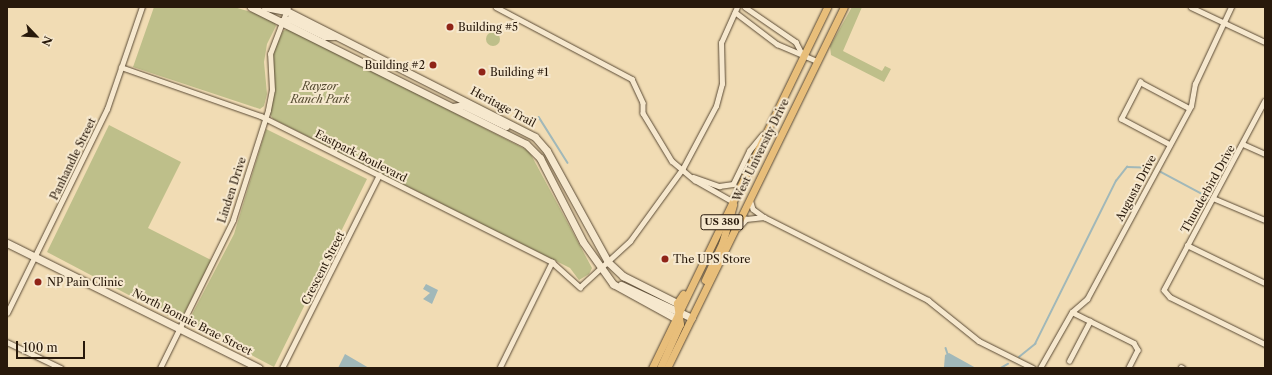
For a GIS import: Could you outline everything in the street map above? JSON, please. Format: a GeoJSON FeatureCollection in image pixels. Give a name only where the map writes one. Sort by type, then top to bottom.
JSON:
{"type":"FeatureCollection","features":[{"type":"Feature","properties":{"kind":"main road","name":"West University Drive"},"geometry":{"type":"LineString","coordinates":[[652,368],[802,54],[827,7]]}},
{"type":"Feature","properties":{"kind":"main road","name":"West University Drive"},"geometry":{"type":"LineString","coordinates":[[666,368],[692,318],[844,7]]}},
{"type":"Feature","properties":{"kind":"main road"},"geometry":{"type":"LineString","coordinates":[[692,318],[693,306],[727,232],[736,191]]}},
{"type":"Feature","properties":{"kind":"main road"},"geometry":{"type":"LineString","coordinates":[[660,368],[680,324],[677,315],[677,303],[709,239],[716,234]]}},
{"type":"Feature","properties":{"kind":"street","name":"Panhandle Street"},"geometry":{"type":"LineString","coordinates":[[7,313],[101,121],[142,7]]}},
{"type":"Feature","properties":{"kind":"street","name":"Heritage Trail"},"geometry":{"type":"LineString","coordinates":[[251,7],[390,75],[533,150],[601,268],[612,282],[677,315],[692,318]]}},
{"type":"Feature","properties":{"kind":"street"},"geometry":{"type":"LineString","coordinates":[[265,7],[280,12],[288,9]]}},
{"type":"Feature","properties":{"kind":"street","name":"Heritage Trail"},"geometry":{"type":"LineString","coordinates":[[279,7],[288,9],[335,36],[535,137],[547,151],[608,262],[623,276],[677,303]]}},
{"type":"Feature","properties":{"kind":"street"},"geometry":{"type":"LineString","coordinates":[[496,7],[632,79],[643,103],[644,112],[665,153],[682,169],[732,201]]}},
{"type":"Feature","properties":{"kind":"street"},"geometry":{"type":"LineString","coordinates":[[745,7],[796,42],[802,54]]}},
{"type":"Feature","properties":{"kind":"street"},"geometry":{"type":"LineString","coordinates":[[1191,7],[1265,42]]}},
{"type":"Feature","properties":{"kind":"street","name":"Augusta Drive"},"geometry":{"type":"LineString","coordinates":[[1040,368],[1072,312],[1087,299],[1170,145],[1189,108],[1195,84],[1231,7]]}},
{"type":"Feature","properties":{"kind":"street","name":"Linden Drive"},"geometry":{"type":"LineString","coordinates":[[160,368],[224,243],[265,118],[272,90],[270,54],[288,9]]}},
{"type":"Feature","properties":{"kind":"street"},"geometry":{"type":"LineString","coordinates":[[601,268],[630,241],[682,169],[716,106],[722,84],[721,43],[736,9],[777,44],[817,61]]}},
{"type":"Feature","properties":{"kind":"street"},"geometry":{"type":"LineString","coordinates":[[282,21],[290,19],[325,36],[335,36]]}},
{"type":"Feature","properties":{"kind":"street"},"geometry":{"type":"LineString","coordinates":[[390,75],[395,65]]}},
{"type":"Feature","properties":{"kind":"street","name":"Eastpark Boulevard"},"geometry":{"type":"LineString","coordinates":[[121,67],[265,118],[552,262],[580,287],[601,268]]}},
{"type":"Feature","properties":{"kind":"street"},"geometry":{"type":"LineString","coordinates":[[1170,145],[1121,120],[1140,82],[1189,108]]}},
{"type":"Feature","properties":{"kind":"street","name":"Thunderbird Drive"},"geometry":{"type":"LineString","coordinates":[[1265,101],[1164,290],[1170,297],[1265,344]]}},
{"type":"Feature","properties":{"kind":"street"},"geometry":{"type":"LineString","coordinates":[[453,107],[463,105],[506,126]]}},
{"type":"Feature","properties":{"kind":"street"},"geometry":{"type":"LineString","coordinates":[[694,176],[719,186],[733,184],[749,151],[765,131]]}},
{"type":"Feature","properties":{"kind":"street"},"geometry":{"type":"LineString","coordinates":[[1243,144],[1265,154]]}},
{"type":"Feature","properties":{"kind":"street","name":"Crescent Street"},"geometry":{"type":"LineString","coordinates":[[282,368],[379,175]]}},
{"type":"Feature","properties":{"kind":"street"},"geometry":{"type":"LineString","coordinates":[[1213,198],[1265,220]]}},
{"type":"Feature","properties":{"kind":"street"},"geometry":{"type":"LineString","coordinates":[[750,199],[753,209],[764,217],[928,300],[979,341],[1033,368]]}},
{"type":"Feature","properties":{"kind":"street"},"geometry":{"type":"LineString","coordinates":[[733,234],[746,219],[764,217]]}},
{"type":"Feature","properties":{"kind":"street","name":"North Bonnie Brae Street"},"geometry":{"type":"LineString","coordinates":[[7,243],[259,368]]}},
{"type":"Feature","properties":{"kind":"street"},"geometry":{"type":"LineString","coordinates":[[1187,245],[1265,282]]}},
{"type":"Feature","properties":{"kind":"street"},"geometry":{"type":"LineString","coordinates":[[500,367],[552,262]]}},
{"type":"Feature","properties":{"kind":"street"},"geometry":{"type":"LineString","coordinates":[[1072,312],[1136,346],[1129,368]]}},
{"type":"Feature","properties":{"kind":"street"},"geometry":{"type":"LineString","coordinates":[[1069,361],[1090,321]]}},
{"type":"Feature","properties":{"kind":"street"},"geometry":{"type":"LineString","coordinates":[[7,342],[61,368]]}},
{"type":"Feature","properties":{"kind":"green space"},"geometry":{"type":"Polygon","coordinates":[[[154,7],[234,7],[274,19],[276,26],[267,44],[264,62],[267,94],[264,106],[260,109],[133,67],[154,7]]]}},
{"type":"Feature","properties":{"kind":"green space"},"geometry":{"type":"Polygon","coordinates":[[[852,7],[862,7],[843,51],[882,71],[885,66],[891,69],[884,82],[831,55],[830,46],[852,7]]]}},
{"type":"Feature","properties":{"kind":"green space","name":"Rayzor Ranch Park"},"geometry":{"type":"Polygon","coordinates":[[[289,28],[529,151],[592,268],[589,274],[579,280],[570,268],[273,119],[270,114],[274,93],[273,53],[283,31],[289,28]]]}},
{"type":"Feature","properties":{"kind":"green space"},"geometry":{"type":"Polygon","coordinates":[[[490,32],[496,32],[500,36],[500,42],[496,46],[490,46],[486,42],[486,36],[490,32]]]}},
{"type":"Feature","properties":{"kind":"green space"},"geometry":{"type":"Polygon","coordinates":[[[109,125],[181,162],[148,228],[211,260],[180,322],[47,252],[109,125]]]}},
{"type":"Feature","properties":{"kind":"green space"},"geometry":{"type":"Polygon","coordinates":[[[266,129],[367,179],[274,367],[188,322],[234,234],[266,129]]]}},
{"type":"Feature","properties":{"kind":"water"},"geometry":{"type":"Polygon","coordinates":[[[426,284],[438,290],[432,304],[423,299],[430,293],[423,289],[426,284]]]}},
{"type":"Feature","properties":{"kind":"water"},"geometry":{"type":"Polygon","coordinates":[[[949,353],[976,368],[944,367],[945,355],[949,353]]]}},
{"type":"Feature","properties":{"kind":"water"},"geometry":{"type":"Polygon","coordinates":[[[345,354],[369,368],[338,368],[345,354]]]}},
{"type":"Feature","properties":{"kind":"waterway"},"geometry":{"type":"LineString","coordinates":[[539,117],[568,163]]}},
{"type":"Feature","properties":{"kind":"waterway"},"geometry":{"type":"LineString","coordinates":[[1019,357],[1035,344],[1116,181],[1127,167],[1151,168]]}},
{"type":"Feature","properties":{"kind":"waterway"},"geometry":{"type":"LineString","coordinates":[[1161,172],[1208,197]]}},
{"type":"Feature","properties":{"kind":"waterway"},"geometry":{"type":"LineString","coordinates":[[946,348],[948,354]]}},
{"type":"Feature","properties":{"kind":"waterway"},"geometry":{"type":"LineString","coordinates":[[1001,368],[1008,364]]}},
{"type":"Feature","properties":{"kind":"place","name":"Building #5"},"geometry":{"type":"Point","coordinates":[450,27]}},
{"type":"Feature","properties":{"kind":"place","name":"Building #2"},"geometry":{"type":"Point","coordinates":[433,65]}},
{"type":"Feature","properties":{"kind":"place","name":"Building #1"},"geometry":{"type":"Point","coordinates":[482,72]}},
{"type":"Feature","properties":{"kind":"place","name":"The UPS Store"},"geometry":{"type":"Point","coordinates":[665,259]}},
{"type":"Feature","properties":{"kind":"place","name":"NP Pain Clinic"},"geometry":{"type":"Point","coordinates":[38,282]}}]}
